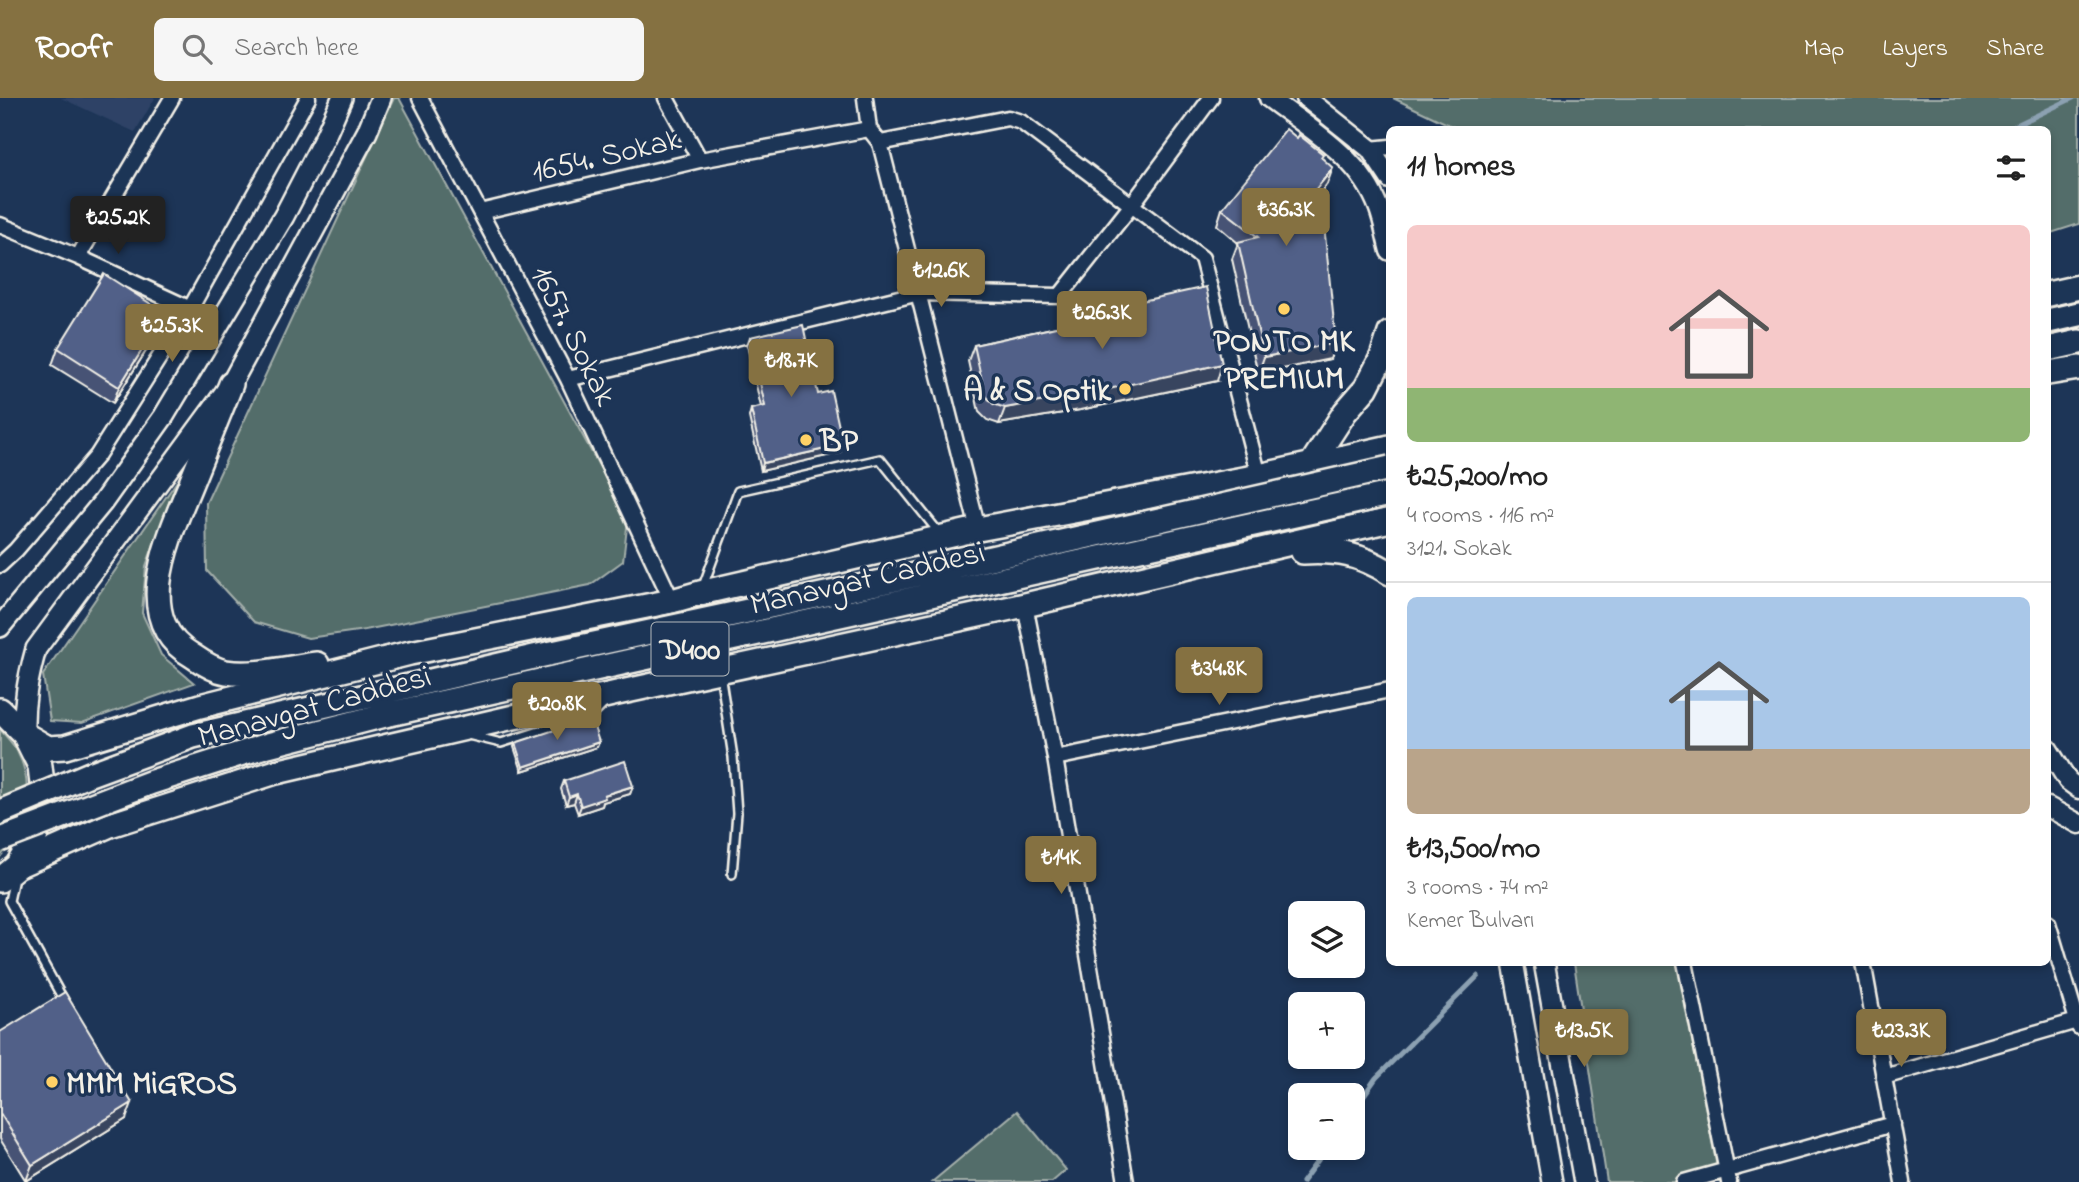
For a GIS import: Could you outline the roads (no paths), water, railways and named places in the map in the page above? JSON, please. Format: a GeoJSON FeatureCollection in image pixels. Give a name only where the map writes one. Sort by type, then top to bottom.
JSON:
{"type":"FeatureCollection","features":[{"type":"Feature","properties":{"kind":"highway"},"geometry":{"type":"LineString","coordinates":[[2051,293],[2079,287]]}},
{"type":"Feature","properties":{"kind":"highway"},"geometry":{"type":"LineString","coordinates":[[2051,320],[2079,314]]}},
{"type":"Feature","properties":{"kind":"highway"},"geometry":{"type":"LineString","coordinates":[[2051,348],[2079,342]]}},
{"type":"Feature","properties":{"kind":"highway"},"geometry":{"type":"LineString","coordinates":[[1312,463],[1345,412],[1366,388],[1386,345]]}},
{"type":"Feature","properties":{"kind":"highway"},"geometry":{"type":"LineString","coordinates":[[2051,373],[2079,368]]}},
{"type":"Feature","properties":{"kind":"highway"},"geometry":{"type":"LineString","coordinates":[[231,384],[167,542],[158,588],[159,610],[164,630],[185,652],[208,666],[227,673],[410,653]]}},
{"type":"Feature","properties":{"kind":"highway"},"geometry":{"type":"LineString","coordinates":[[0,710],[24,734],[48,748],[65,747],[200,706],[410,653],[672,601],[978,528],[1259,476],[1386,448]]}},
{"type":"Feature","properties":{"kind":"highway","name":"Manavgat Caddesi"},"geometry":{"type":"LineString","coordinates":[[0,813],[90,774],[194,736],[534,657],[1386,469]]}},
{"type":"Feature","properties":{"kind":"highway","name":"Manavgat Caddesi"},"geometry":{"type":"LineString","coordinates":[[0,840],[152,782],[268,746],[386,715],[1386,495]]}},
{"type":"Feature","properties":{"kind":"highway"},"geometry":{"type":"LineString","coordinates":[[9,873],[110,825],[276,772],[720,670],[1025,605],[1386,521]]}},
{"type":"Feature","properties":{"kind":"highway"},"geometry":{"type":"LineString","coordinates":[[1244,555],[1333,551],[1367,559],[1386,571]]}},
{"type":"Feature","properties":{"kind":"highway"},"geometry":{"type":"LineString","coordinates":[[9,873],[36,835],[44,801],[40,766],[24,734]]}},
{"type":"Feature","properties":{"kind":"main road"},"geometry":{"type":"LineString","coordinates":[[0,627],[103,502],[164,416],[284,216],[342,98]]}},
{"type":"Feature","properties":{"kind":"main road"},"geometry":{"type":"LineString","coordinates":[[24,734],[26,683],[36,649],[231,384],[367,132],[381,98]]}},
{"type":"Feature","properties":{"kind":"main road"},"geometry":{"type":"LineString","coordinates":[[1514,966],[1552,1182]]}},
{"type":"Feature","properties":{"kind":"main road"},"geometry":{"type":"LineString","coordinates":[[1545,966],[1584,1182]]}},
{"type":"Feature","properties":{"kind":"street"},"geometry":{"type":"LineString","coordinates":[[78,257],[172,98]]}},
{"type":"Feature","properties":{"kind":"street"},"geometry":{"type":"LineString","coordinates":[[0,565],[97,456],[190,309],[308,98]]}},
{"type":"Feature","properties":{"kind":"street","name":"1657. Sokak"},"geometry":{"type":"LineString","coordinates":[[420,98],[568,379],[672,601]]}},
{"type":"Feature","properties":{"kind":"street"},"geometry":{"type":"LineString","coordinates":[[666,98],[700,160]]}},
{"type":"Feature","properties":{"kind":"street"},"geometry":{"type":"LineString","coordinates":[[865,98],[869,129],[880,143],[978,528]]}},
{"type":"Feature","properties":{"kind":"street"},"geometry":{"type":"LineString","coordinates":[[568,379],[919,293],[1060,296],[1211,98]]}},
{"type":"Feature","properties":{"kind":"street"},"geometry":{"type":"LineString","coordinates":[[1269,98],[1349,161],[1366,182],[1379,208],[1386,235]]}},
{"type":"Feature","properties":{"kind":"street"},"geometry":{"type":"LineString","coordinates":[[1306,98],[1370,149],[1386,173]]}},
{"type":"Feature","properties":{"kind":"street"},"geometry":{"type":"LineString","coordinates":[[880,143],[1008,118],[1021,122],[1202,258],[1259,476]]}},
{"type":"Feature","properties":{"kind":"street","name":"1654. Sokak"},"geometry":{"type":"LineString","coordinates":[[480,212],[700,160],[869,129]]}},
{"type":"Feature","properties":{"kind":"street"},"geometry":{"type":"LineString","coordinates":[[1370,149],[1386,147]]}},
{"type":"Feature","properties":{"kind":"street"},"geometry":{"type":"LineString","coordinates":[[0,225],[78,257],[221,323]]}},
{"type":"Feature","properties":{"kind":"street"},"geometry":{"type":"LineString","coordinates":[[1025,605],[1055,758],[1126,1182]]}},
{"type":"Feature","properties":{"kind":"street"},"geometry":{"type":"LineString","coordinates":[[1055,758],[1386,691]]}},
{"type":"Feature","properties":{"kind":"street"},"geometry":{"type":"LineString","coordinates":[[2051,754],[2068,781],[2079,789]]}},
{"type":"Feature","properties":{"kind":"street"},"geometry":{"type":"LineString","coordinates":[[2051,809],[2079,824]]}},
{"type":"Feature","properties":{"kind":"street"},"geometry":{"type":"LineString","coordinates":[[1884,1077],[2078,1024],[2051,933]]}},
{"type":"Feature","properties":{"kind":"street"},"geometry":{"type":"LineString","coordinates":[[1686,966],[1728,1177]]}},
{"type":"Feature","properties":{"kind":"street"},"geometry":{"type":"LineString","coordinates":[[1864,966],[1903,1182]]}},
{"type":"Feature","properties":{"kind":"street"},"geometry":{"type":"LineString","coordinates":[[1684,1182],[1728,1177],[1893,1124]]}},
{"type":"Feature","properties":{"kind":"lane"},"geometry":{"type":"LineString","coordinates":[[700,593],[738,491],[880,460],[942,537]]}},
{"type":"Feature","properties":{"kind":"lane"},"geometry":{"type":"LineString","coordinates":[[720,670],[733,757],[737,813],[732,874]]}},
{"type":"Feature","properties":{"kind":"lane"},"geometry":{"type":"LineString","coordinates":[[9,873],[9,901],[63,999],[52,1006]]}},
{"type":"Feature","properties":{"kind":"waterway"},"geometry":{"type":"LineString","coordinates":[[2014,126],[2073,98]]}},
{"type":"Feature","properties":{"kind":"waterway"},"geometry":{"type":"LineString","coordinates":[[1365,1094],[1376,1078],[1478,976]]}},
{"type":"Feature","properties":{"kind":"waterway"},"geometry":{"type":"LineString","coordinates":[[1302,1182],[1318,1160]]}},
{"type":"Feature","properties":{"kind":"place","name":"PONTO MK PREMIUM"},"geometry":{"type":"Point","coordinates":[1284,309]}},
{"type":"Feature","properties":{"kind":"place","name":"A & S Optik"},"geometry":{"type":"Point","coordinates":[1125,389]}},
{"type":"Feature","properties":{"kind":"place","name":"BP"},"geometry":{"type":"Point","coordinates":[806,440]}},
{"type":"Feature","properties":{"kind":"place","name":"MMM MiGROS"},"geometry":{"type":"Point","coordinates":[52,1082]}}]}
